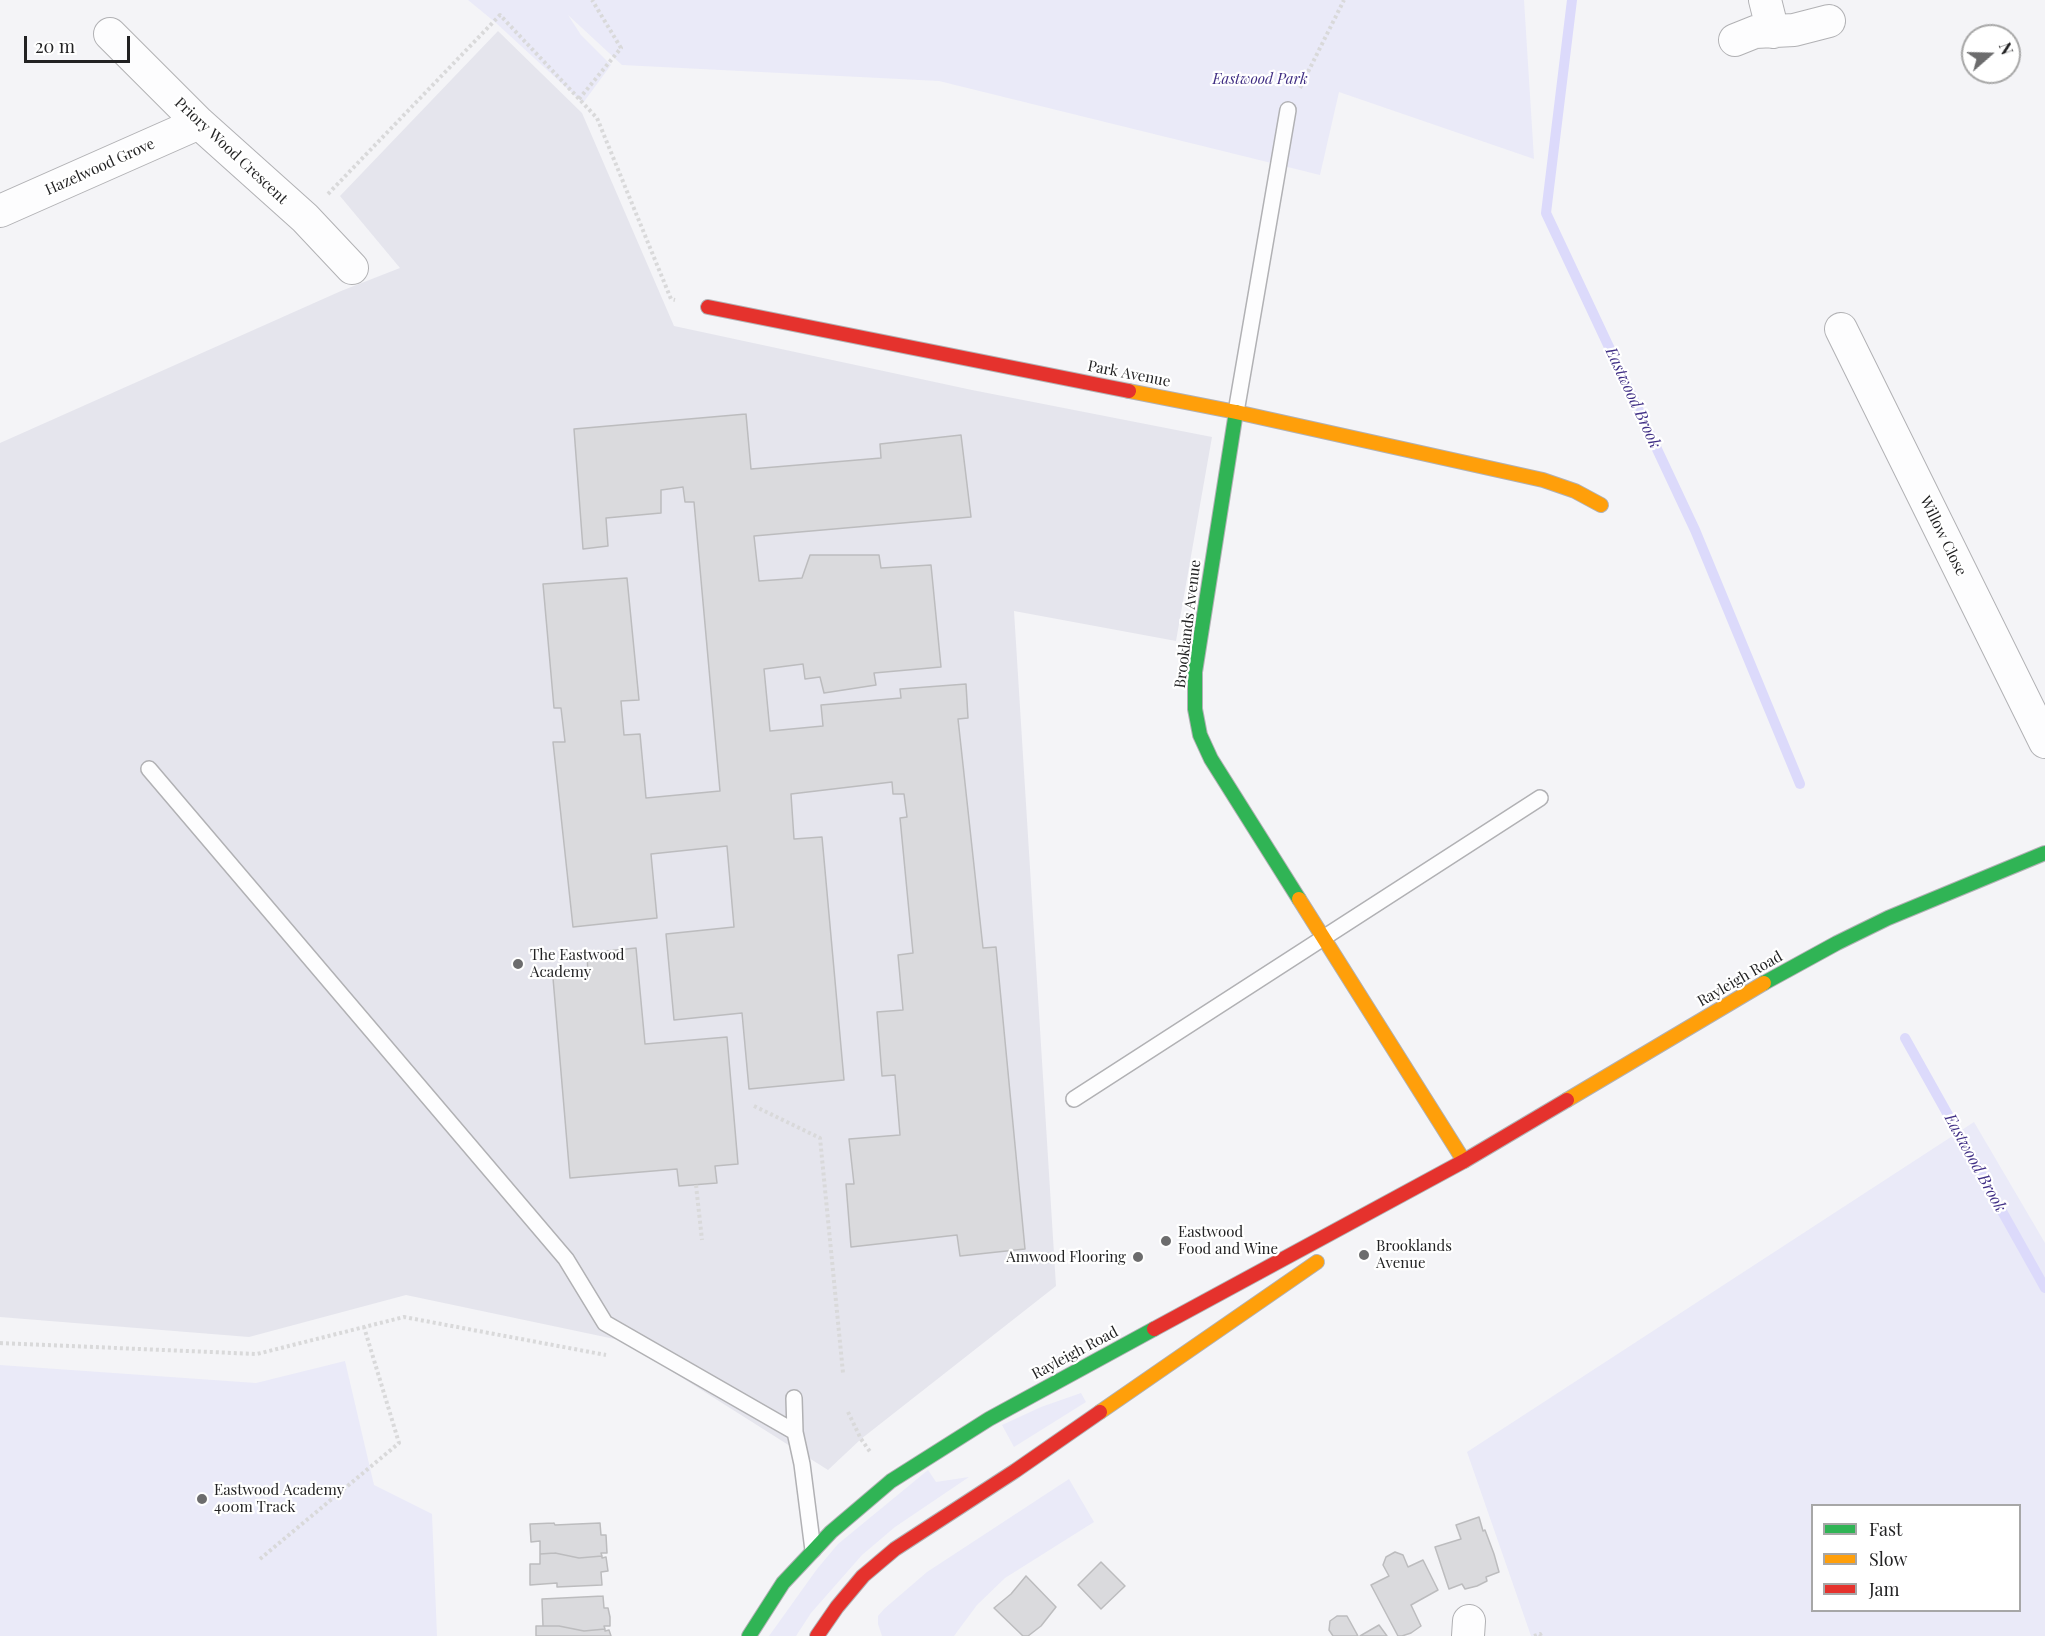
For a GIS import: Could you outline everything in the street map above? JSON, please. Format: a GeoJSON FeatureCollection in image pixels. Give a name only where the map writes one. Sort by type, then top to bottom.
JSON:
{"type":"FeatureCollection","features":[{"type":"Feature","properties":{"kind":"main road","name":"Park Avenue"},"geometry":{"type":"LineString","coordinates":[[708,307],[1236,412],[1543,480],[1575,490],[1601,505]]}},
{"type":"Feature","properties":{"kind":"main road","name":"Brooklands Avenue"},"geometry":{"type":"LineString","coordinates":[[1236,412],[1195,672],[1196,722],[1211,759],[1464,1161]]}},
{"type":"Feature","properties":{"kind":"main road","name":"Rayleigh Road"},"geometry":{"type":"LineString","coordinates":[[749,1636],[783,1583],[813,1550],[853,1512],[891,1481],[988,1419],[1464,1161],[1773,978],[1888,918],[2045,853]]}},
{"type":"Feature","properties":{"kind":"main road","name":"Rayleigh Road"},"geometry":{"type":"LineString","coordinates":[[1357,1235],[1464,1161]]}},
{"type":"Feature","properties":{"kind":"main road"},"geometry":{"type":"LineString","coordinates":[[817,1636],[863,1576],[895,1549],[1015,1471],[1328,1255]]}},
{"type":"Feature","properties":{"kind":"street"},"geometry":{"type":"LineString","coordinates":[[1765,0],[1773,32]]}},
{"type":"Feature","properties":{"kind":"street"},"geometry":{"type":"LineString","coordinates":[[1735,40],[1755,32],[1794,30],[1829,21]]}},
{"type":"Feature","properties":{"kind":"street","name":"Priory Wood Crescent"},"geometry":{"type":"LineString","coordinates":[[110,34],[199,123],[305,218],[352,268]]}},
{"type":"Feature","properties":{"kind":"street","name":"Hazelwood Grove"},"geometry":{"type":"LineString","coordinates":[[0,212],[199,123]]}},
{"type":"Feature","properties":{"kind":"street","name":"Willow Close"},"geometry":{"type":"LineString","coordinates":[[1841,329],[2045,742]]}},
{"type":"Feature","properties":{"kind":"lane"},"geometry":{"type":"LineString","coordinates":[[1236,412],[1288,110]]}},
{"type":"Feature","properties":{"kind":"lane"},"geometry":{"type":"LineString","coordinates":[[149,768],[566,1259],[605,1323],[795,1431]]}},
{"type":"Feature","properties":{"kind":"lane"},"geometry":{"type":"LineString","coordinates":[[1074,1099],[1540,798]]}},
{"type":"Feature","properties":{"kind":"lane"},"geometry":{"type":"LineString","coordinates":[[794,1398],[795,1431],[802,1464],[813,1550]]}},
{"type":"Feature","properties":{"kind":"path"},"geometry":{"type":"LineString","coordinates":[[579,99],[621,48],[592,0]]}},
{"type":"Feature","properties":{"kind":"path"},"geometry":{"type":"LineString","coordinates":[[1288,110],[1344,0]]}},
{"type":"Feature","properties":{"kind":"path"},"geometry":{"type":"LineString","coordinates":[[305,218],[500,15],[597,118],[671,299],[708,307]]}},
{"type":"Feature","properties":{"kind":"path"},"geometry":{"type":"LineString","coordinates":[[754,1106],[820,1138],[843,1373]]}},
{"type":"Feature","properties":{"kind":"path"},"geometry":{"type":"LineString","coordinates":[[696,1185],[702,1240]]}},
{"type":"Feature","properties":{"kind":"path"},"geometry":{"type":"LineString","coordinates":[[0,1343],[257,1354],[404,1317],[613,1356]]}},
{"type":"Feature","properties":{"kind":"path"},"geometry":{"type":"LineString","coordinates":[[260,1558],[399,1443],[364,1327]]}},
{"type":"Feature","properties":{"kind":"path"},"geometry":{"type":"LineString","coordinates":[[848,1412],[861,1439],[874,1456]]}},
{"type":"Feature","properties":{"kind":"path"},"geometry":{"type":"LineString","coordinates":[[1534,1636],[1541,1635]]}},
{"type":"Feature","properties":{"kind":"shaded area","name":"The Eastwood Academy"},"geometry":{"type":"Polygon","coordinates":[[[498,31],[582,113],[674,326],[972,390],[1212,437],[1176,641],[1014,611],[1056,1286],[861,1439],[828,1470],[624,1341],[406,1295],[249,1337],[0,1317],[0,443],[341,291],[400,268],[340,196],[498,31]]]}},
{"type":"Feature","properties":{"kind":"green space","name":"Eastwood Park"},"geometry":{"type":"Polygon","coordinates":[[[468,0],[1524,0],[1534,159],[1339,92],[1320,175],[939,81],[622,65],[568,15],[581,35],[611,65],[583,103],[468,0]]]}},
{"type":"Feature","properties":{"kind":"green space"},"geometry":{"type":"Polygon","coordinates":[[[1974,1122],[2045,1243],[2045,1636],[1531,1636],[1467,1452],[1974,1122]]]}},
{"type":"Feature","properties":{"kind":"green space","name":"Eastwood Academy 400m Track"},"geometry":{"type":"Polygon","coordinates":[[[345,1361],[374,1485],[432,1514],[437,1636],[0,1636],[0,1365],[256,1383],[345,1361]]]}},
{"type":"Feature","properties":{"kind":"green space"},"geometry":{"type":"Polygon","coordinates":[[[1081,1393],[1086,1402],[1014,1447],[1002,1425],[1041,1407],[1081,1393]]]}},
{"type":"Feature","properties":{"kind":"green space"},"geometry":{"type":"Polygon","coordinates":[[[928,1470],[936,1482],[969,1477],[895,1527],[862,1555],[811,1613],[796,1636],[769,1636],[817,1569],[838,1544],[928,1470]]]}},
{"type":"Feature","properties":{"kind":"green space"},"geometry":{"type":"Polygon","coordinates":[[[1069,1479],[1094,1522],[1005,1578],[977,1605],[954,1636],[882,1636],[878,1616],[927,1572],[1069,1479]]]}},
{"type":"Feature","properties":{"kind":"building"},"geometry":{"type":"Polygon","coordinates":[[[746,414],[751,469],[881,458],[880,444],[961,435],[971,517],[754,536],[759,581],[802,578],[810,555],[879,555],[881,568],[931,565],[941,667],[874,673],[876,685],[824,693],[820,677],[805,679],[803,664],[764,669],[770,731],[823,726],[821,705],[901,698],[900,689],[966,684],[968,718],[958,719],[983,948],[996,947],[1025,1249],[960,1256],[957,1235],[851,1247],[846,1184],[854,1184],[849,1139],[900,1135],[895,1075],[882,1076],[877,1012],[903,1010],[898,955],[913,953],[900,818],[907,817],[904,794],[893,794],[892,782],[791,794],[794,839],[822,837],[844,1080],[749,1089],[742,1013],[674,1020],[666,934],[734,927],[727,846],[651,854],[657,918],[573,927],[553,742],[565,742],[561,708],[554,708],[543,584],[627,578],[639,700],[621,701],[624,735],[640,734],[646,798],[720,791],[694,502],[685,502],[683,487],[661,490],[661,513],[606,518],[608,546],[583,549],[574,429],[746,414]]]}},
{"type":"Feature","properties":{"kind":"building"},"geometry":{"type":"Polygon","coordinates":[[[636,948],[645,1044],[727,1037],[738,1164],[715,1166],[717,1183],[679,1186],[677,1169],[570,1178],[553,978],[588,975],[587,953],[636,948]]]}},
{"type":"Feature","properties":{"kind":"building"},"geometry":{"type":"Polygon","coordinates":[[[1479,1517],[1499,1572],[1486,1577],[1487,1581],[1477,1586],[1465,1589],[1462,1584],[1449,1589],[1435,1547],[1461,1539],[1456,1525],[1479,1517]]]}},
{"type":"Feature","properties":{"kind":"building"},"geometry":{"type":"Polygon","coordinates":[[[554,1523],[555,1525],[600,1523],[601,1535],[606,1535],[607,1553],[601,1553],[602,1556],[579,1558],[555,1553],[540,1554],[540,1541],[531,1542],[530,1524],[554,1523]]]}},
{"type":"Feature","properties":{"kind":"building"},"geometry":{"type":"Polygon","coordinates":[[[1395,1552],[1403,1555],[1408,1567],[1423,1560],[1438,1590],[1411,1605],[1421,1626],[1402,1636],[1398,1636],[1371,1585],[1389,1576],[1383,1565],[1386,1557],[1395,1552]]]}},
{"type":"Feature","properties":{"kind":"building"},"geometry":{"type":"Polygon","coordinates":[[[555,1553],[579,1558],[606,1557],[608,1571],[601,1572],[602,1585],[557,1587],[557,1583],[530,1585],[530,1564],[540,1564],[540,1554],[555,1553]]]}},
{"type":"Feature","properties":{"kind":"building"},"geometry":{"type":"Polygon","coordinates":[[[1101,1562],[1125,1586],[1101,1609],[1078,1585],[1101,1562]]]}},
{"type":"Feature","properties":{"kind":"building"},"geometry":{"type":"Polygon","coordinates":[[[1026,1576],[1056,1607],[1041,1626],[1028,1636],[1023,1636],[994,1608],[1011,1594],[1026,1576]]]}},
{"type":"Feature","properties":{"kind":"building"},"geometry":{"type":"Polygon","coordinates":[[[603,1596],[604,1608],[608,1608],[610,1617],[610,1626],[604,1626],[605,1629],[584,1631],[559,1626],[543,1626],[542,1599],[603,1596]]]}},
{"type":"Feature","properties":{"kind":"building"},"geometry":{"type":"Polygon","coordinates":[[[1337,1616],[1347,1616],[1358,1636],[1333,1636],[1329,1630],[1330,1621],[1337,1616]]]}},
{"type":"Feature","properties":{"kind":"building"},"geometry":{"type":"Polygon","coordinates":[[[1379,1625],[1387,1636],[1360,1636],[1379,1625]]]}},
{"type":"Feature","properties":{"kind":"building"},"geometry":{"type":"Polygon","coordinates":[[[536,1626],[559,1626],[584,1631],[605,1629],[605,1631],[609,1630],[611,1636],[536,1636],[536,1626]]]}},
{"type":"Feature","properties":{"kind":"waterway","name":"Eastwood Brook"},"geometry":{"type":"LineString","coordinates":[[1572,0],[1546,213],[1695,530],[1800,784]]}},
{"type":"Feature","properties":{"kind":"waterway","name":"Eastwood Brook"},"geometry":{"type":"LineString","coordinates":[[1905,1038],[2045,1288]]}},
{"type":"Feature","properties":{"kind":"traffic: fast"},"geometry":{"type":"LineString","coordinates":[[1236,412],[1195,672],[1195,709],[1200,735],[1211,759],[1299,899]]}},
{"type":"Feature","properties":{"kind":"traffic: fast"},"geometry":{"type":"LineString","coordinates":[[1764,983],[1888,918],[2045,853]]}},
{"type":"Feature","properties":{"kind":"traffic: fast"},"geometry":{"type":"LineString","coordinates":[[749,1636],[783,1583],[831,1532],[891,1481],[989,1419],[1154,1329]]}},
{"type":"Feature","properties":{"kind":"traffic: slow"},"geometry":{"type":"LineString","coordinates":[[1129,391],[1236,412],[1543,480],[1575,491],[1601,505]]}},
{"type":"Feature","properties":{"kind":"traffic: slow"},"geometry":{"type":"LineString","coordinates":[[1299,899],[1464,1161]]}},
{"type":"Feature","properties":{"kind":"traffic: slow"},"geometry":{"type":"LineString","coordinates":[[1567,1100],[1764,983]]}},
{"type":"Feature","properties":{"kind":"traffic: slow"},"geometry":{"type":"LineString","coordinates":[[1100,1412],[1317,1262]]}},
{"type":"Feature","properties":{"kind":"traffic: jam"},"geometry":{"type":"LineString","coordinates":[[708,307],[1129,391]]}},
{"type":"Feature","properties":{"kind":"traffic: jam"},"geometry":{"type":"LineString","coordinates":[[1154,1329],[1464,1161],[1567,1100]]}},
{"type":"Feature","properties":{"kind":"traffic: jam"},"geometry":{"type":"LineString","coordinates":[[817,1636],[863,1576],[895,1549],[1015,1471],[1100,1412]]}},
{"type":"Feature","properties":{"kind":"place","name":"The Eastwood Academy"},"geometry":{"type":"Point","coordinates":[518,964]}},
{"type":"Feature","properties":{"kind":"place","name":"Eastwood Food and Wine"},"geometry":{"type":"Point","coordinates":[1166,1241]}},
{"type":"Feature","properties":{"kind":"place","name":"Brooklands Avenue"},"geometry":{"type":"Point","coordinates":[1364,1255]}},
{"type":"Feature","properties":{"kind":"place","name":"Amwood Flooring"},"geometry":{"type":"Point","coordinates":[1138,1257]}},
{"type":"Feature","properties":{"kind":"place","name":"Eastwood Academy 400m Track"},"geometry":{"type":"Point","coordinates":[202,1499]}}]}
